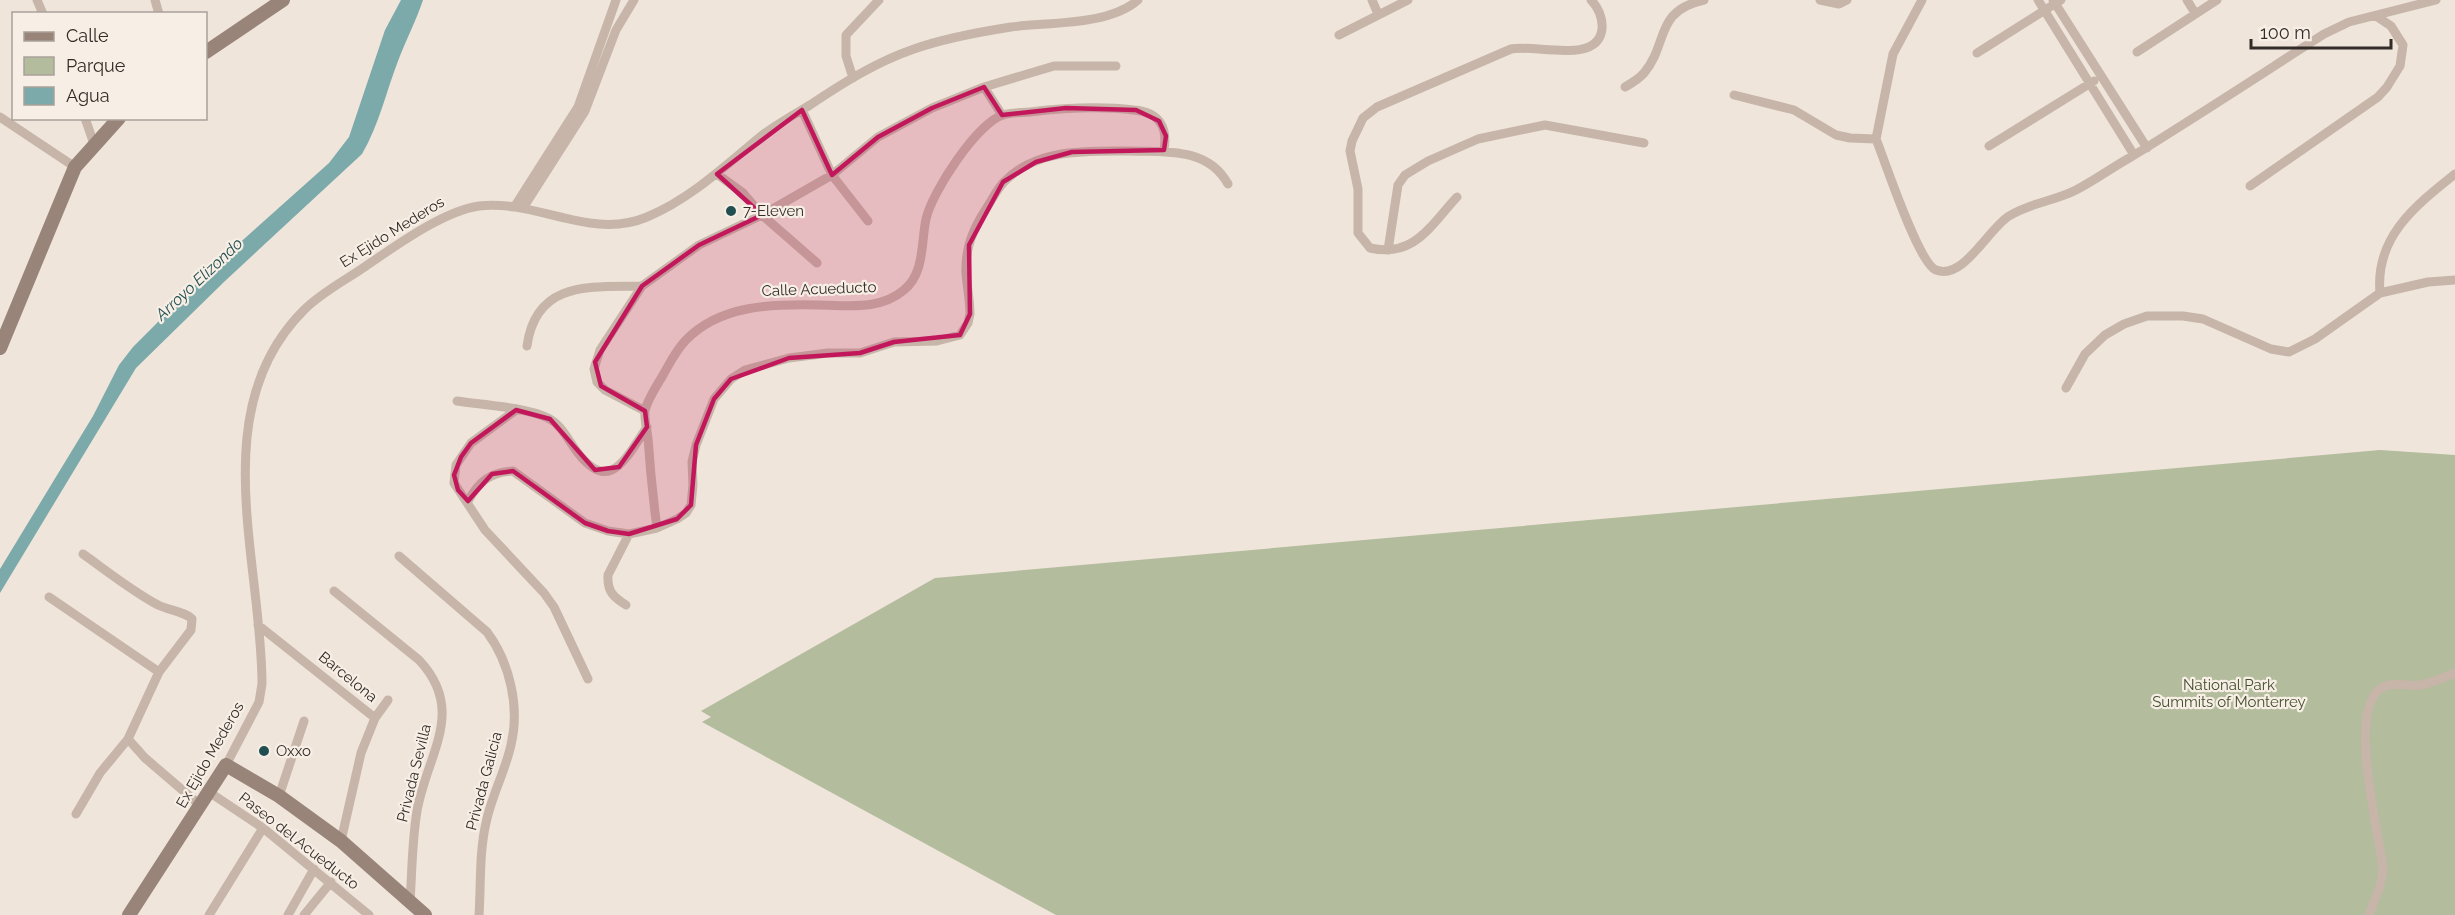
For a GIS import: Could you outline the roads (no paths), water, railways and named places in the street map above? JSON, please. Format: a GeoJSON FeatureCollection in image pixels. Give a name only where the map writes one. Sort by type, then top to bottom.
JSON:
{"type":"FeatureCollection","features":[{"type":"Feature","properties":{"kind":"street"},"geometry":{"type":"LineString","coordinates":[[207,51],[283,0]]}},
{"type":"Feature","properties":{"kind":"street"},"geometry":{"type":"LineString","coordinates":[[519,207],[593,94],[616,30],[632,4],[618,0],[569,130]]}},
{"type":"Feature","properties":{"kind":"street"},"geometry":{"type":"LineString","coordinates":[[853,78],[846,56],[846,35],[879,0]]}},
{"type":"Feature","properties":{"kind":"street","name":"Ex Ejido Mederos"},"geometry":{"type":"LineString","coordinates":[[129,915],[226,765],[261,694],[261,656],[244,459],[247,430],[253,400],[265,367],[282,338],[305,309],[391,249],[456,211],[476,206],[502,204],[579,223],[618,226],[650,216],[717,174],[762,135],[875,64],[916,48],[986,31],[1107,17],[1138,0]]}},
{"type":"Feature","properties":{"kind":"street"},"geometry":{"type":"LineString","coordinates":[[1372,0],[1378,14]]}},
{"type":"Feature","properties":{"kind":"street"},"geometry":{"type":"LineString","coordinates":[[1339,35],[1408,0]]}},
{"type":"Feature","properties":{"kind":"street"},"geometry":{"type":"LineString","coordinates":[[1457,197],[1409,247],[1401,250],[1370,248],[1358,233],[1356,226],[1358,189],[1350,151],[1352,141],[1363,118],[1377,107],[1510,49],[1528,46],[1572,51],[1592,46],[1600,35],[1602,24],[1598,7],[1591,0]]}},
{"type":"Feature","properties":{"kind":"street"},"geometry":{"type":"LineString","coordinates":[[1625,87],[1643,74],[1650,64],[1665,24],[1672,16],[1688,5],[1704,0]]}},
{"type":"Feature","properties":{"kind":"street"},"geometry":{"type":"LineString","coordinates":[[1820,0],[1839,4],[1847,0]]}},
{"type":"Feature","properties":{"kind":"street"},"geometry":{"type":"LineString","coordinates":[[1922,0],[1893,54],[1876,139],[1909,227],[1928,264],[1934,270],[1942,272],[1954,270],[1963,264],[2005,219],[2019,210],[2077,189],[2147,148],[2324,34],[2349,22],[2436,0]]}},
{"type":"Feature","properties":{"kind":"street"},"geometry":{"type":"LineString","coordinates":[[2038,0],[2134,155]]}},
{"type":"Feature","properties":{"kind":"street"},"geometry":{"type":"LineString","coordinates":[[2187,0],[2194,13]]}},
{"type":"Feature","properties":{"kind":"street"},"geometry":{"type":"LineString","coordinates":[[2137,52],[2217,0]]}},
{"type":"Feature","properties":{"kind":"street"},"geometry":{"type":"LineString","coordinates":[[1977,53],[2056,1],[2147,148]]}},
{"type":"Feature","properties":{"kind":"street"},"geometry":{"type":"LineString","coordinates":[[2250,186],[2367,106],[2387,87],[2400,66],[2403,45],[2391,26],[2376,16]]}},
{"type":"Feature","properties":{"kind":"street"},"geometry":{"type":"LineString","coordinates":[[657,528],[645,411],[605,390],[597,382],[594,369],[600,350],[642,286],[699,245],[762,214],[832,175],[878,137],[932,108],[984,87],[1054,66],[1116,66]]}},
{"type":"Feature","properties":{"kind":"street"},"geometry":{"type":"LineString","coordinates":[[1989,146],[2102,75]]}},
{"type":"Feature","properties":{"kind":"street"},"geometry":{"type":"LineString","coordinates":[[984,87],[1002,115],[1066,108],[1136,110],[1150,114],[1164,129],[1166,136],[1164,150]]}},
{"type":"Feature","properties":{"kind":"street"},"geometry":{"type":"LineString","coordinates":[[1734,95],[1794,111],[1836,135],[1876,139]]}},
{"type":"Feature","properties":{"kind":"street"},"geometry":{"type":"LineString","coordinates":[[802,110],[832,175],[868,221]]}},
{"type":"Feature","properties":{"kind":"street","name":"Calle Acueducto"},"geometry":{"type":"LineString","coordinates":[[645,411],[686,339],[720,317],[749,308],[787,304],[876,305],[894,298],[906,289],[919,267],[927,215],[934,198],[974,138],[988,124],[1002,115]]}},
{"type":"Feature","properties":{"kind":"street"},"geometry":{"type":"LineString","coordinates":[[0,117],[75,167]]}},
{"type":"Feature","properties":{"kind":"street"},"geometry":{"type":"LineString","coordinates":[[86,120],[94,144]]}},
{"type":"Feature","properties":{"kind":"street"},"geometry":{"type":"LineString","coordinates":[[0,348],[75,167],[117,120]]}},
{"type":"Feature","properties":{"kind":"street"},"geometry":{"type":"LineString","coordinates":[[1388,250],[1398,185],[1401,179],[1428,161],[1478,139],[1545,125],[1644,143]]}},
{"type":"Feature","properties":{"kind":"street"},"geometry":{"type":"LineString","coordinates":[[468,501],[475,488],[492,474],[513,471],[585,523],[608,531],[629,534],[657,528],[686,513],[691,505],[692,462],[696,445],[714,399],[730,379],[745,370],[789,358],[828,353],[860,353],[894,342],[937,341],[960,335],[968,323],[970,314],[966,267],[974,229],[1003,183],[1019,170],[1036,162],[1072,152],[1109,149],[1164,150],[1206,161],[1216,167],[1228,184]]}},
{"type":"Feature","properties":{"kind":"street"},"geometry":{"type":"LineString","coordinates":[[717,174],[743,193],[762,214],[817,262]]}},
{"type":"Feature","properties":{"kind":"street"},"geometry":{"type":"LineString","coordinates":[[2380,293],[2379,278],[2384,253],[2399,226],[2425,198],[2455,174]]}},
{"type":"Feature","properties":{"kind":"street"},"geometry":{"type":"LineString","coordinates":[[2066,388],[2085,354],[2105,335],[2135,320],[2160,315],[2203,319],[2271,349],[2289,352],[2315,339],[2380,293],[2428,282],[2455,280]]}},
{"type":"Feature","properties":{"kind":"street"},"geometry":{"type":"LineString","coordinates":[[527,346],[528,334],[537,316],[553,298],[579,287],[642,286]]}},
{"type":"Feature","properties":{"kind":"street"},"geometry":{"type":"LineString","coordinates":[[457,401],[516,410],[550,419],[560,428],[584,461],[603,472],[619,467],[647,427]]}},
{"type":"Feature","properties":{"kind":"street"},"geometry":{"type":"LineString","coordinates":[[516,410],[471,443],[456,465],[454,483],[485,530],[544,593],[554,607],[588,679]]}},
{"type":"Feature","properties":{"kind":"street"},"geometry":{"type":"LineString","coordinates":[[626,605],[611,594],[608,575],[629,534]]}},
{"type":"Feature","properties":{"kind":"street"},"geometry":{"type":"LineString","coordinates":[[76,814],[100,773],[128,739],[159,672],[190,630],[193,622],[190,616],[169,611],[155,604],[83,555]]}},
{"type":"Feature","properties":{"kind":"street","name":"Privada Galicia"},"geometry":{"type":"LineString","coordinates":[[399,556],[487,632],[497,645],[510,686],[514,728],[511,746],[485,826],[479,915]]}},
{"type":"Feature","properties":{"kind":"street","name":"Privada Sevilla"},"geometry":{"type":"LineString","coordinates":[[334,591],[430,671],[439,687],[443,701],[441,733],[418,809],[410,903]]}},
{"type":"Feature","properties":{"kind":"street"},"geometry":{"type":"LineString","coordinates":[[49,597],[159,672]]}},
{"type":"Feature","properties":{"kind":"street","name":"Barcelona"},"geometry":{"type":"LineString","coordinates":[[258,625],[375,718],[361,753],[342,841]]}},
{"type":"Feature","properties":{"kind":"street"},"geometry":{"type":"LineString","coordinates":[[2369,915],[2380,886],[2383,870],[2364,739],[2368,708],[2380,688],[2387,685],[2422,685],[2455,673]]}},
{"type":"Feature","properties":{"kind":"street"},"geometry":{"type":"LineString","coordinates":[[375,718],[388,700]]}},
{"type":"Feature","properties":{"kind":"street"},"geometry":{"type":"LineString","coordinates":[[279,796],[304,721]]}},
{"type":"Feature","properties":{"kind":"street"},"geometry":{"type":"LineString","coordinates":[[128,739],[137,750],[201,806]]}},
{"type":"Feature","properties":{"kind":"street"},"geometry":{"type":"LineString","coordinates":[[226,765],[279,796],[342,841],[425,915]]}},
{"type":"Feature","properties":{"kind":"street","name":"Paseo del Acueducto"},"geometry":{"type":"LineString","coordinates":[[209,792],[262,828],[369,915]]}},
{"type":"Feature","properties":{"kind":"street"},"geometry":{"type":"LineString","coordinates":[[209,915],[262,828]]}},
{"type":"Feature","properties":{"kind":"street"},"geometry":{"type":"LineString","coordinates":[[288,915],[314,869]]}},
{"type":"Feature","properties":{"kind":"street"},"geometry":{"type":"LineString","coordinates":[[304,915],[331,882]]}},
{"type":"Feature","properties":{"kind":"water"},"geometry":{"type":"Polygon","coordinates":[[[401,0],[423,0],[373,132],[362,154],[225,281],[136,368],[0,593],[0,569],[93,416],[119,365],[133,347],[216,264],[329,163],[349,137],[385,30],[401,0]]]}},
{"type":"Feature","properties":{"kind":"place","name":"7-Eleven"},"geometry":{"type":"Point","coordinates":[731,211]}},
{"type":"Feature","properties":{"kind":"place","name":"Oxxo"},"geometry":{"type":"Point","coordinates":[264,751]}},
{"type":"Feature","properties":{"kind":"water label","name":"Arroyo Elizondo"},"geometry":{"type":"Point","coordinates":[199,279]}},
{"type":"Feature","properties":{"kind":"park label","name":"National Park Summits of Monterrey"},"geometry":{"type":"Point","coordinates":[2229,694]}}]}
